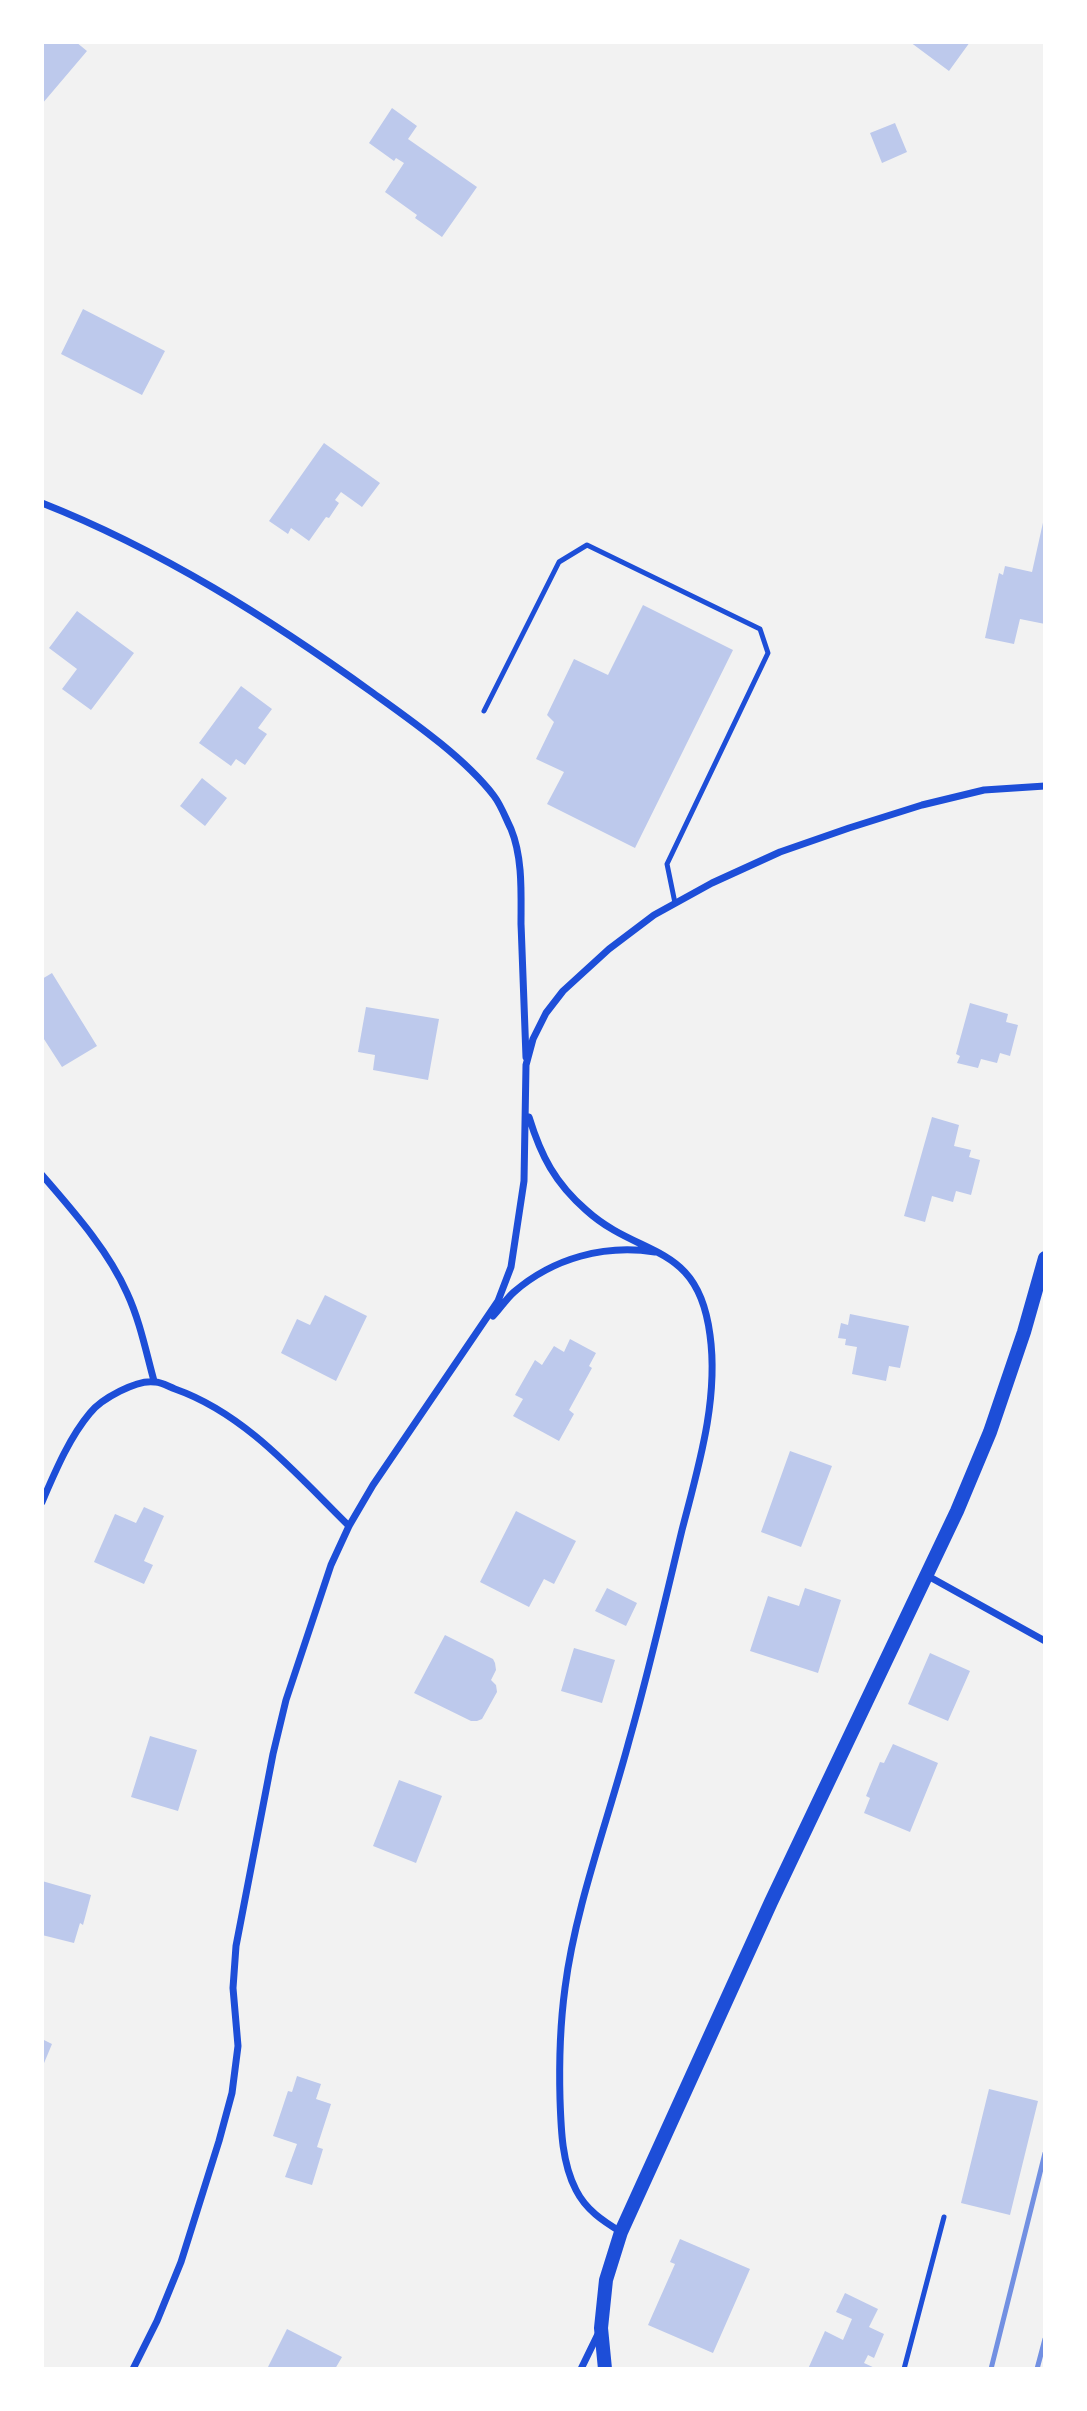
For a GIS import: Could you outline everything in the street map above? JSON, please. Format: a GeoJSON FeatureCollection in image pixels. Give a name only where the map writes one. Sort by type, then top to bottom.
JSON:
{"type":"FeatureCollection","features":[{"type":"Feature","properties":{"kind":"main road"},"geometry":{"type":"LineString","coordinates":[[605,2369],[601,2328],[606,2280],[621,2232],[780,1882],[928,1576],[990,1432],[1024,1332],[1045,1258]]}},
{"type":"Feature","properties":{"kind":"street"},"geometry":{"type":"LineString","coordinates":[[42,503],[80,518],[159,557],[244,606],[319,654],[398,711],[468,768],[496,798],[512,832],[520,874],[526,1109],[524,1181],[511,1267],[498,1301],[373,1485],[349,1526],[331,1565],[286,1700],[236,1946],[233,1988],[238,2046],[232,2093],[181,2262],[157,2321],[133,2369]]}},
{"type":"Feature","properties":{"kind":"street"},"geometry":{"type":"LineString","coordinates":[[526,1065],[533,1039],[546,1013],[563,991],[609,949],[654,915],[712,883],[780,852],[922,806],[984,790],[1045,786]]}},
{"type":"Feature","properties":{"kind":"street"},"geometry":{"type":"LineString","coordinates":[[526,1109],[539,1149],[559,1184],[588,1212],[624,1235],[665,1254],[689,1273],[702,1301],[710,1333],[712,1372],[709,1410],[697,1472],[630,1738],[581,1913],[565,1985],[559,2056],[564,2154],[576,2192],[595,2215],[621,2232]]}},
{"type":"Feature","properties":{"kind":"street"},"geometry":{"type":"LineString","coordinates":[[42,1175],[108,1260],[127,1293],[154,1381]]}},
{"type":"Feature","properties":{"kind":"street"},"geometry":{"type":"LineString","coordinates":[[478,1333],[514,1292],[554,1265],[597,1251],[634,1249],[665,1254]]}},
{"type":"Feature","properties":{"kind":"street"},"geometry":{"type":"LineString","coordinates":[[42,1502],[72,1440],[90,1412],[118,1391],[154,1381],[195,1396],[230,1417],[267,1445],[349,1526]]}},
{"type":"Feature","properties":{"kind":"street"},"geometry":{"type":"LineString","coordinates":[[928,1576],[1045,1641]]}},
{"type":"Feature","properties":{"kind":"street"},"geometry":{"type":"LineString","coordinates":[[581,2369],[601,2328]]}},
{"type":"Feature","properties":{"kind":"lane"},"geometry":{"type":"LineString","coordinates":[[484,711],[559,562],[587,545],[760,629],[768,653],[667,864],[675,903]]}},
{"type":"Feature","properties":{"kind":"lane"},"geometry":{"type":"LineString","coordinates":[[904,2369],[944,2217]]}},
{"type":"Feature","properties":{"kind":"building"},"geometry":{"type":"Polygon","coordinates":[[[42,42],[76,42],[87,51],[42,104],[42,42]]]}},
{"type":"Feature","properties":{"kind":"building"},"geometry":{"type":"Polygon","coordinates":[[[910,42],[970,42],[949,71],[910,42]]]}},
{"type":"Feature","properties":{"kind":"building"},"geometry":{"type":"Polygon","coordinates":[[[392,108],[417,126],[408,139],[477,187],[442,237],[385,192],[404,163],[396,158],[394,161],[369,143],[392,108]]]}},
{"type":"Feature","properties":{"kind":"building"},"geometry":{"type":"Polygon","coordinates":[[[895,123],[907,152],[882,163],[870,133],[895,123]]]}},
{"type":"Feature","properties":{"kind":"building"},"geometry":{"type":"Polygon","coordinates":[[[83,309],[165,351],[142,395],[61,354],[83,309]]]}},
{"type":"Feature","properties":{"kind":"building"},"geometry":{"type":"Polygon","coordinates":[[[324,443],[380,483],[362,507],[341,492],[335,500],[339,503],[309,541],[291,528],[288,534],[269,521],[324,443]]]}},
{"type":"Feature","properties":{"kind":"building"},"geometry":{"type":"Polygon","coordinates":[[[1044,518],[1045,624],[1020,619],[1014,644],[985,638],[999,573],[1003,575],[1005,566],[1032,572],[1044,518]]]}},
{"type":"Feature","properties":{"kind":"building"},"geometry":{"type":"Polygon","coordinates":[[[643,605],[733,650],[635,848],[547,804],[564,772],[536,759],[554,722],[547,715],[574,659],[608,675],[643,605]]]}},
{"type":"Feature","properties":{"kind":"building"},"geometry":{"type":"Polygon","coordinates":[[[77,611],[134,653],[91,710],[62,689],[77,669],[49,648],[77,611]]]}},
{"type":"Feature","properties":{"kind":"building"},"geometry":{"type":"Polygon","coordinates":[[[241,686],[272,709],[258,728],[267,734],[245,765],[236,759],[231,766],[199,743],[241,686]]]}},
{"type":"Feature","properties":{"kind":"building"},"geometry":{"type":"Polygon","coordinates":[[[202,778],[227,798],[205,826],[180,806],[202,778]]]}},
{"type":"Feature","properties":{"kind":"building"},"geometry":{"type":"Polygon","coordinates":[[[52,973],[97,1046],[62,1067],[42,1036],[42,979],[52,973]]]}},
{"type":"Feature","properties":{"kind":"building"},"geometry":{"type":"Polygon","coordinates":[[[970,1003],[1008,1014],[1006,1022],[1018,1025],[1010,1056],[1000,1053],[997,1063],[981,1059],[978,1068],[957,1063],[960,1056],[956,1054],[970,1003]]]}},
{"type":"Feature","properties":{"kind":"building"},"geometry":{"type":"Polygon","coordinates":[[[366,1007],[439,1019],[428,1080],[373,1070],[375,1055],[358,1052],[366,1007]]]}},
{"type":"Feature","properties":{"kind":"building"},"geometry":{"type":"Polygon","coordinates":[[[932,1117],[959,1125],[954,1146],[971,1150],[969,1157],[980,1160],[971,1195],[956,1191],[953,1202],[932,1196],[925,1222],[904,1216],[932,1117]]]}},
{"type":"Feature","properties":{"kind":"building"},"geometry":{"type":"Polygon","coordinates":[[[325,1295],[367,1316],[336,1381],[281,1353],[297,1319],[310,1325],[325,1295]]]}},
{"type":"Feature","properties":{"kind":"building"},"geometry":{"type":"Polygon","coordinates":[[[850,1314],[909,1326],[900,1368],[889,1366],[886,1381],[852,1374],[857,1347],[845,1345],[846,1339],[838,1338],[841,1323],[848,1325],[850,1314]]]}},
{"type":"Feature","properties":{"kind":"building"},"geometry":{"type":"Polygon","coordinates":[[[570,1339],[596,1353],[589,1366],[592,1368],[569,1410],[574,1414],[559,1441],[513,1416],[523,1399],[515,1395],[535,1360],[542,1365],[554,1346],[564,1352],[570,1339]]]}},
{"type":"Feature","properties":{"kind":"building"},"geometry":{"type":"Polygon","coordinates":[[[790,1451],[832,1466],[801,1547],[761,1532],[790,1451]]]}},
{"type":"Feature","properties":{"kind":"building"},"geometry":{"type":"Polygon","coordinates":[[[144,1507],[164,1516],[144,1561],[153,1565],[144,1584],[94,1562],[115,1514],[136,1523],[144,1507]]]}},
{"type":"Feature","properties":{"kind":"building"},"geometry":{"type":"Polygon","coordinates":[[[516,1511],[576,1541],[554,1584],[544,1579],[529,1607],[480,1582],[516,1511]]]}},
{"type":"Feature","properties":{"kind":"building"},"geometry":{"type":"Polygon","coordinates":[[[607,1588],[637,1603],[626,1626],[595,1611],[607,1588]]]}},
{"type":"Feature","properties":{"kind":"building"},"geometry":{"type":"Polygon","coordinates":[[[805,1588],[841,1600],[818,1673],[750,1651],[768,1596],[799,1606],[805,1588]]]}},
{"type":"Feature","properties":{"kind":"building"},"geometry":{"type":"Polygon","coordinates":[[[445,1635],[493,1659],[495,1663],[496,1670],[491,1680],[496,1685],[497,1692],[482,1719],[471,1721],[414,1693],[445,1635]]]}},
{"type":"Feature","properties":{"kind":"building"},"geometry":{"type":"Polygon","coordinates":[[[574,1648],[615,1660],[602,1703],[561,1691],[574,1648]]]}},
{"type":"Feature","properties":{"kind":"building"},"geometry":{"type":"Polygon","coordinates":[[[930,1653],[970,1671],[948,1721],[908,1704],[930,1653]]]}},
{"type":"Feature","properties":{"kind":"building"},"geometry":{"type":"Polygon","coordinates":[[[150,1736],[197,1750],[178,1811],[131,1797],[150,1736]]]}},
{"type":"Feature","properties":{"kind":"building"},"geometry":{"type":"Polygon","coordinates":[[[893,1744],[938,1763],[910,1832],[864,1813],[870,1798],[866,1796],[880,1762],[884,1763],[893,1744]]]}},
{"type":"Feature","properties":{"kind":"building"},"geometry":{"type":"Polygon","coordinates":[[[399,1780],[442,1796],[416,1863],[373,1846],[399,1780]]]}},
{"type":"Feature","properties":{"kind":"building"},"geometry":{"type":"Polygon","coordinates":[[[42,1881],[91,1895],[83,1925],[80,1923],[74,1943],[42,1935],[42,1881]]]}},
{"type":"Feature","properties":{"kind":"building"},"geometry":{"type":"Polygon","coordinates":[[[42,2039],[52,2044],[42,2068],[42,2039]]]}},
{"type":"Feature","properties":{"kind":"building"},"geometry":{"type":"Polygon","coordinates":[[[297,2076],[321,2084],[316,2099],[331,2104],[317,2147],[323,2149],[312,2185],[285,2177],[297,2144],[273,2136],[288,2091],[292,2092],[297,2076]]]}},
{"type":"Feature","properties":{"kind":"building"},"geometry":{"type":"Polygon","coordinates":[[[989,2089],[1038,2101],[1010,2215],[961,2203],[989,2089]]]}},
{"type":"Feature","properties":{"kind":"building"},"geometry":{"type":"Polygon","coordinates":[[[680,2239],[750,2269],[713,2353],[648,2325],[675,2264],[670,2262],[680,2239]]]}},
{"type":"Feature","properties":{"kind":"building"},"geometry":{"type":"Polygon","coordinates":[[[845,2293],[878,2309],[869,2327],[884,2334],[874,2358],[868,2355],[864,2363],[877,2369],[808,2369],[825,2331],[843,2340],[852,2319],[836,2312],[845,2293]]]}},
{"type":"Feature","properties":{"kind":"building"},"geometry":{"type":"Polygon","coordinates":[[[287,2329],[342,2357],[335,2369],[267,2369],[287,2329]]]}},
{"type":"Feature","properties":{"kind":"railway"},"geometry":{"type":"LineString","coordinates":[[991,2369],[1045,2153]]}},
{"type":"Feature","properties":{"kind":"railway"},"geometry":{"type":"LineString","coordinates":[[1037,2369],[1045,2339]]}}]}
